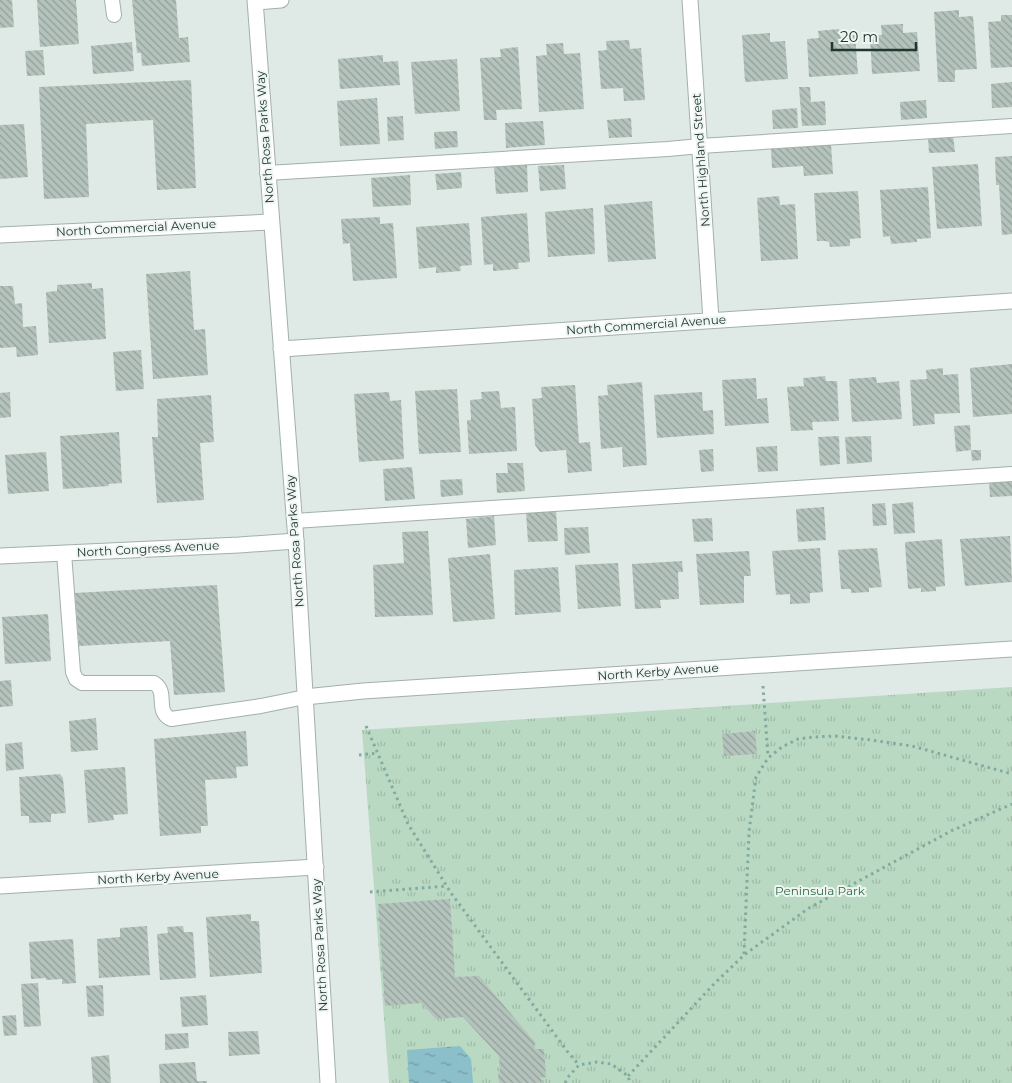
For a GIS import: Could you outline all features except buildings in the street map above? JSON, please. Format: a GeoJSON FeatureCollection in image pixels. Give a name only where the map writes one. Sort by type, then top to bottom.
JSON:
{"type":"FeatureCollection","features":[{"type":"Feature","properties":{"kind":"street"},"geometry":{"type":"LineString","coordinates":[[256,1],[281,0]]}},
{"type":"Feature","properties":{"kind":"street","name":"North Highland Street"},"geometry":{"type":"LineString","coordinates":[[690,0],[711,320]]}},
{"type":"Feature","properties":{"kind":"street","name":"North Rosa Parks Way"},"geometry":{"type":"LineString","coordinates":[[256,1],[296,541],[328,1083]]}},
{"type":"Feature","properties":{"kind":"street","name":"North Commercial Avenue"},"geometry":{"type":"LineString","coordinates":[[0,235],[271,222]]}},
{"type":"Feature","properties":{"kind":"street","name":"North Commercial Avenue"},"geometry":{"type":"LineString","coordinates":[[281,349],[1012,300]]}},
{"type":"Feature","properties":{"kind":"street","name":"North Congress Avenue"},"geometry":{"type":"LineString","coordinates":[[0,556],[296,541]]}},
{"type":"Feature","properties":{"kind":"street","name":"North Kerby Avenue"},"geometry":{"type":"LineString","coordinates":[[305,697],[382,690],[1012,649]]}},
{"type":"Feature","properties":{"kind":"street","name":"North Kerby Avenue"},"geometry":{"type":"LineString","coordinates":[[0,886],[316,867]]}},
{"type":"Feature","properties":{"kind":"lane"},"geometry":{"type":"LineString","coordinates":[[112,0],[114,15]]}},
{"type":"Feature","properties":{"kind":"lane"},"geometry":{"type":"LineString","coordinates":[[268,173],[1012,126]]}},
{"type":"Feature","properties":{"kind":"lane"},"geometry":{"type":"LineString","coordinates":[[294,521],[1012,474]]}},
{"type":"Feature","properties":{"kind":"lane"},"geometry":{"type":"LineString","coordinates":[[64,553],[73,672],[76,679],[82,683],[154,683],[159,686],[161,692],[163,712],[166,717],[171,719],[261,706],[305,697]]}},
{"type":"Feature","properties":{"kind":"path"},"geometry":{"type":"LineString","coordinates":[[762,665],[768,758]]}},
{"type":"Feature","properties":{"kind":"path"},"geometry":{"type":"LineString","coordinates":[[366,726],[408,824],[447,886],[579,1065]]}},
{"type":"Feature","properties":{"kind":"path"},"geometry":{"type":"LineString","coordinates":[[744,955],[749,832],[756,777],[768,758],[782,747],[798,739],[835,736],[912,746],[1012,774]]}},
{"type":"Feature","properties":{"kind":"path"},"geometry":{"type":"LineString","coordinates":[[359,755],[378,754]]}},
{"type":"Feature","properties":{"kind":"path"},"geometry":{"type":"LineString","coordinates":[[628,1076],[713,985],[744,955],[810,908],[951,831],[1012,804]]}},
{"type":"Feature","properties":{"kind":"path"},"geometry":{"type":"LineString","coordinates":[[370,892],[447,886]]}},
{"type":"Feature","properties":{"kind":"path"},"geometry":{"type":"LineString","coordinates":[[565,1083],[579,1065],[597,1062],[611,1064],[628,1076],[630,1083]]}},
{"type":"Feature","properties":{"kind":"green space","name":"Peninsula Park"},"geometry":{"type":"Polygon","coordinates":[[[1012,687],[1012,1083],[389,1083],[362,730],[1012,687]]]}},
{"type":"Feature","properties":{"kind":"water"},"geometry":{"type":"Polygon","coordinates":[[[460,1046],[471,1059],[473,1083],[409,1083],[407,1050],[460,1046]]]}}]}
